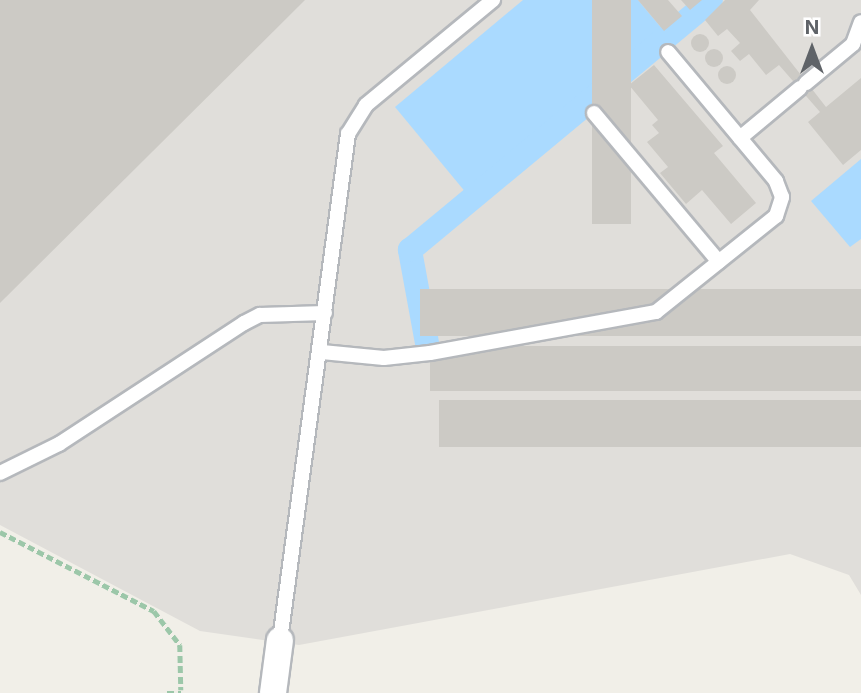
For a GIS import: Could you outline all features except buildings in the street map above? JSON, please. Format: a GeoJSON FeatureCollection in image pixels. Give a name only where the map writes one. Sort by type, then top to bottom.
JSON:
{"type":"FeatureCollection","features":[{"type":"Feature","properties":{"kind":"street"},"geometry":{"type":"LineString","coordinates":[[273,693],[280,640]]}},
{"type":"Feature","properties":{"kind":"lane"},"geometry":{"type":"LineString","coordinates":[[280,640],[322,352],[344,153],[355,120],[493,0]]}},
{"type":"Feature","properties":{"kind":"lane"},"geometry":{"type":"LineString","coordinates":[[740,138],[853,44],[861,22]]}},
{"type":"Feature","properties":{"kind":"lane"},"geometry":{"type":"LineString","coordinates":[[322,352],[384,358],[419,354],[656,312],[776,216],[782,203],[776,181],[668,52]]}},
{"type":"Feature","properties":{"kind":"lane"},"geometry":{"type":"LineString","coordinates":[[594,113],[719,262]]}},
{"type":"Feature","properties":{"kind":"lane"},"geometry":{"type":"LineString","coordinates":[[0,473],[59,444],[260,315],[325,313]]}},
{"type":"Feature","properties":{"kind":"path"},"geometry":{"type":"LineString","coordinates":[[0,532],[154,611],[180,645],[181,691],[167,693]]}},
{"type":"Feature","properties":{"kind":"shaded area"},"geometry":{"type":"Polygon","coordinates":[[[0,0],[861,0],[861,595],[849,575],[790,554],[299,645],[200,631],[0,525],[0,0]]]}},
{"type":"Feature","properties":{"kind":"water"},"geometry":{"type":"Polygon","coordinates":[[[523,0],[638,0],[664,31],[467,194],[395,107],[523,0]]]}},
{"type":"Feature","properties":{"kind":"water"},"geometry":{"type":"Polygon","coordinates":[[[861,159],[861,239],[850,247],[811,201],[861,159]]]}},
{"type":"Feature","properties":{"kind":"waterway"},"geometry":{"type":"LineString","coordinates":[[427,343],[410,250],[711,0]]}}]}
